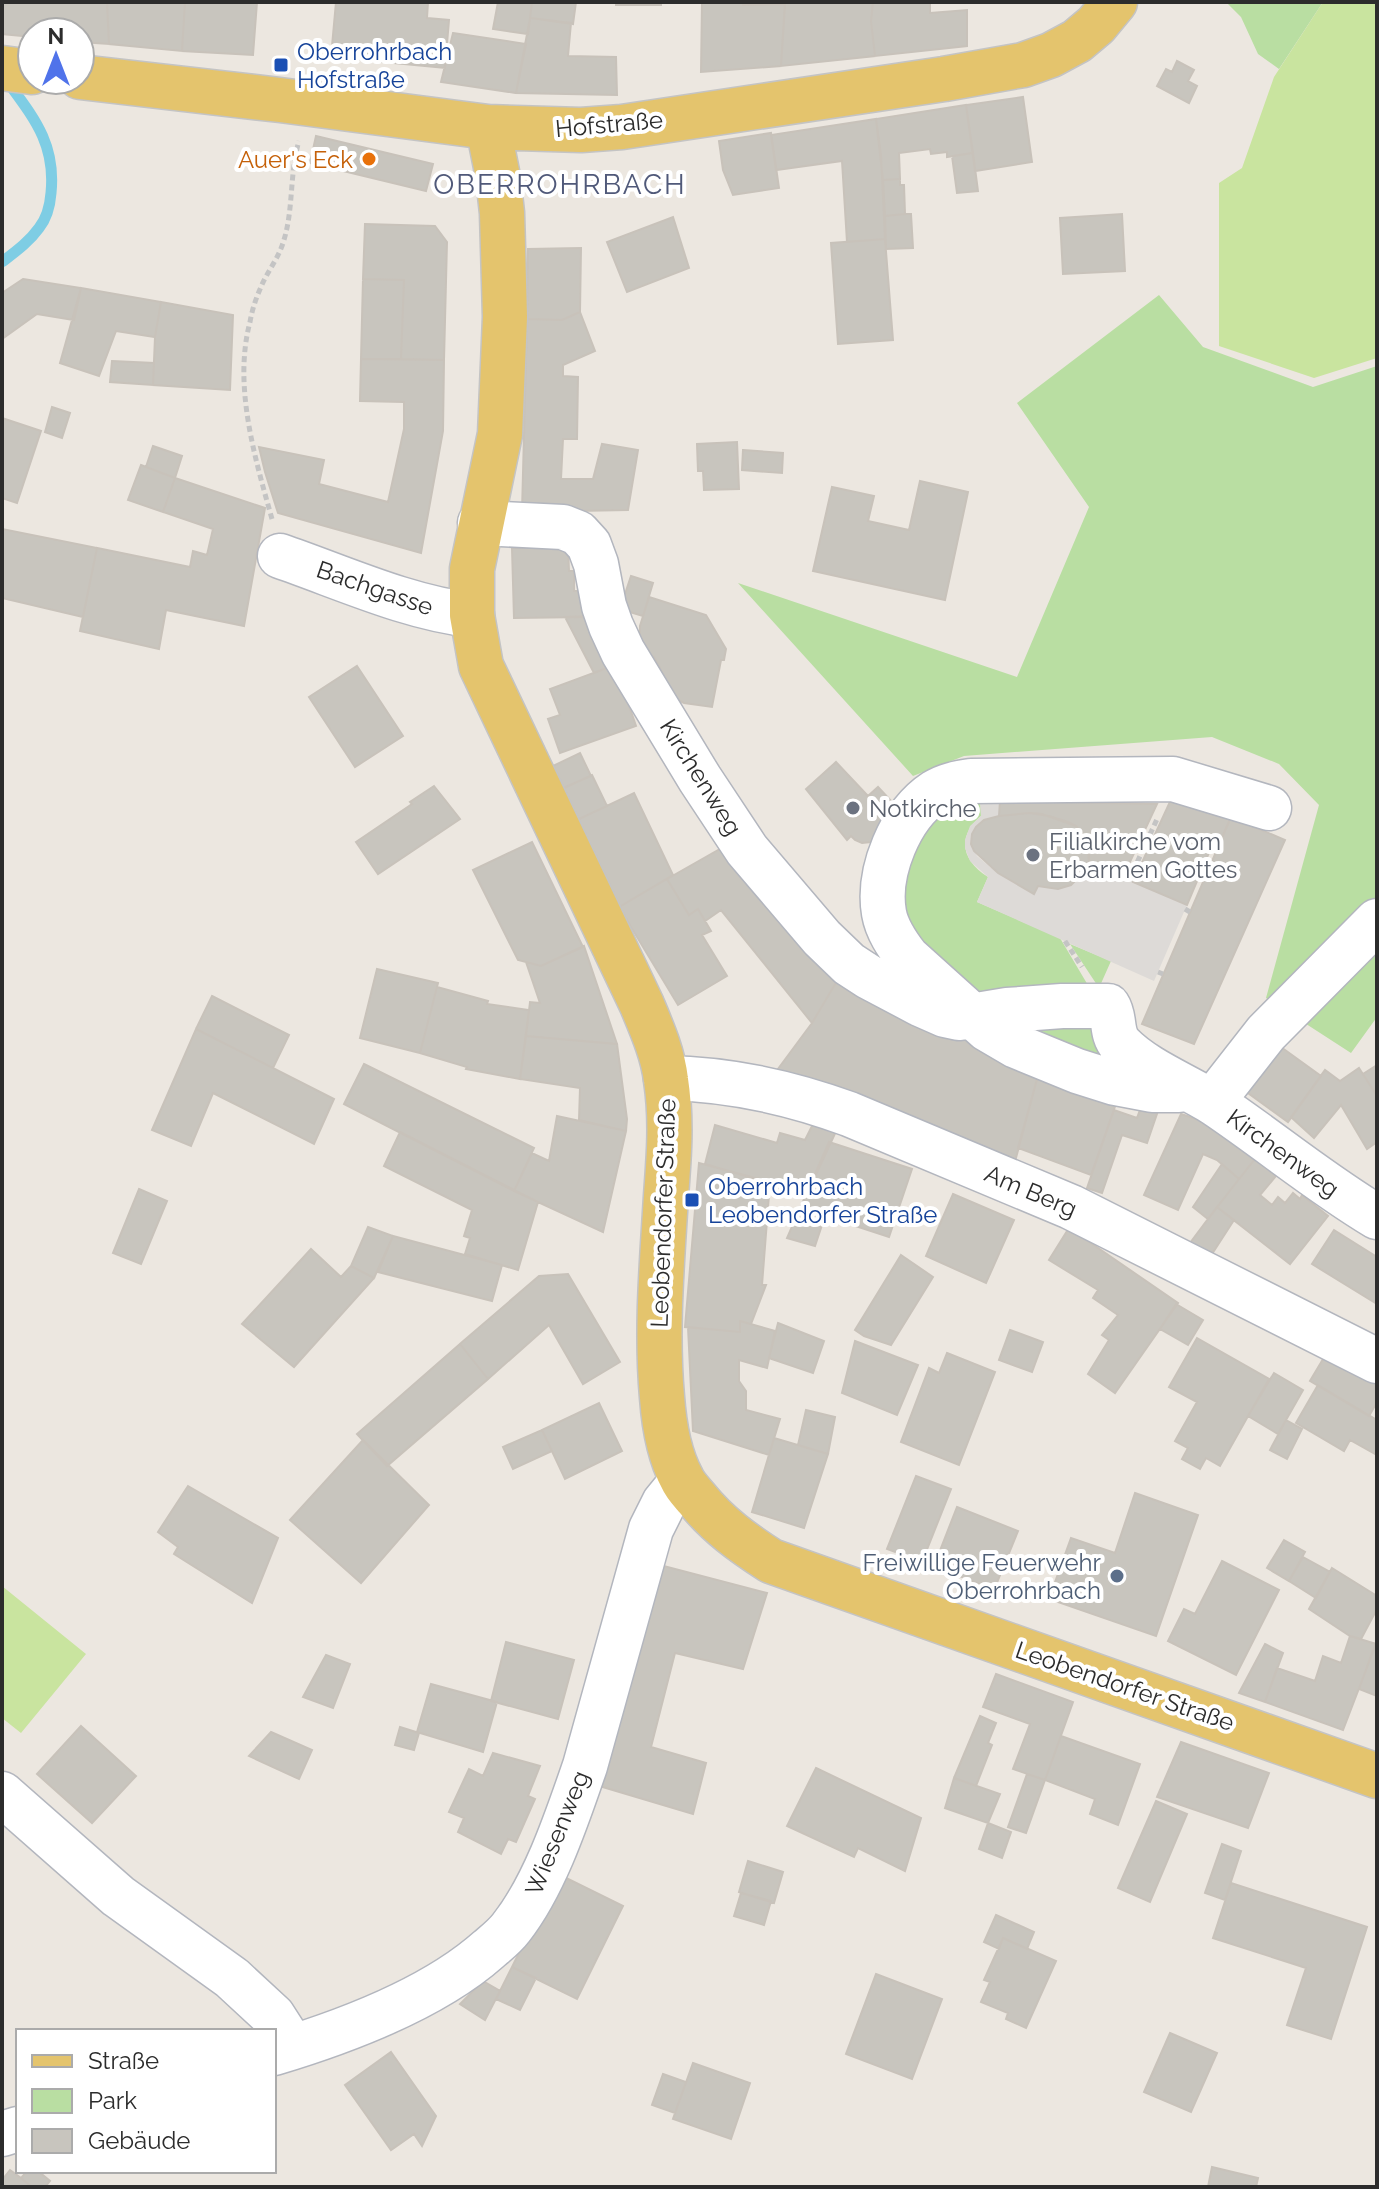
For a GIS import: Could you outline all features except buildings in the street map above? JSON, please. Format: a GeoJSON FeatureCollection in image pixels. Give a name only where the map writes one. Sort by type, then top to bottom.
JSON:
{"type":"FeatureCollection","features":[{"type":"Feature","properties":{"kind":"main road","name":"Hofstraße"},"geometry":{"type":"LineString","coordinates":[[96,79],[488,127],[581,130],[622,127],[1023,65],[1077,41],[1096,25],[1115,2]]}},
{"type":"Feature","properties":{"kind":"main road","name":"Leobendorfer Straße"},"geometry":{"type":"LineString","coordinates":[[488,127],[502,213],[505,317],[500,434],[472,569],[472,615],[481,666],[642,1005],[666,1078],[669,1130],[659,1330],[660,1375],[670,1450],[682,1481],[736,1539],[771,1561],[1377,1776]]}},
{"type":"Feature","properties":{"kind":"street","name":"Kirchenweg"},"geometry":{"type":"LineString","coordinates":[[480,523],[563,527],[578,533],[589,545],[604,606],[623,652],[700,779],[747,850],[822,938],[849,964],[945,1015],[959,1018],[1062,1006],[1108,1006],[1115,1036],[1122,1046],[1158,1072],[1201,1096],[1324,1184],[1377,1217]]}},
{"type":"Feature","properties":{"kind":"street","name":"Bachgasse"},"geometry":{"type":"LineString","coordinates":[[280,556],[421,605],[472,615]]}},
{"type":"Feature","properties":{"kind":"street","name":"Kirchenweg"},"geometry":{"type":"LineString","coordinates":[[1201,1096],[1115,1083],[1077,1071],[1000,1038],[907,957],[887,926],[883,880],[887,862],[901,832],[921,803],[951,784],[971,781],[1173,779],[1269,808]]}},
{"type":"Feature","properties":{"kind":"street"},"geometry":{"type":"LineString","coordinates":[[1201,1096],[1377,921]]}},
{"type":"Feature","properties":{"kind":"street","name":"Am Berg"},"geometry":{"type":"LineString","coordinates":[[666,1078],[702,1078],[738,1083],[814,1101],[849,1114],[1071,1207],[1377,1361]]}},
{"type":"Feature","properties":{"kind":"street","name":"Wiesenweg"},"geometry":{"type":"LineString","coordinates":[[284,2050],[369,2019],[431,1990],[476,1961],[510,1931],[528,1903],[572,1803],[651,1529],[664,1503],[682,1481]]}},
{"type":"Feature","properties":{"kind":"street"},"geometry":{"type":"LineString","coordinates":[[2,1794],[118,1896],[232,1978],[273,2016],[284,2050]]}},
{"type":"Feature","properties":{"kind":"path"},"geometry":{"type":"LineString","coordinates":[[280,556],[246,403],[244,347],[260,289],[282,245],[298,144],[314,104]]}},
{"type":"Feature","properties":{"kind":"path"},"geometry":{"type":"LineString","coordinates":[[1129,880],[1173,779]]}},
{"type":"Feature","properties":{"kind":"green space"},"geometry":{"type":"Polygon","coordinates":[[[1226,2],[1323,2],[1279,69],[1258,54],[1241,17],[1226,2]]]}},
{"type":"Feature","properties":{"kind":"green space"},"geometry":{"type":"Polygon","coordinates":[[[1323,2],[1377,2],[1377,358],[1314,378],[1219,346],[1219,183],[1242,168],[1274,77],[1323,2]]]}},
{"type":"Feature","properties":{"kind":"green space"},"geometry":{"type":"Polygon","coordinates":[[[1159,295],[1203,347],[1313,387],[1377,366],[1377,1017],[1351,1053],[1266,998],[1319,805],[1279,764],[1212,737],[964,756],[913,776],[738,583],[1017,677],[1089,507],[1017,403],[1159,295]]]}},
{"type":"Feature","properties":{"kind":"green space"},"geometry":{"type":"Polygon","coordinates":[[[980,793],[981,816],[965,840],[972,864],[988,877],[977,902],[1060,938],[1092,992],[990,1001],[930,967],[892,892],[920,816],[980,793]]]}},
{"type":"Feature","properties":{"kind":"green space"},"geometry":{"type":"Polygon","coordinates":[[[1070,944],[1111,961],[1099,988],[1070,944]]]}},
{"type":"Feature","properties":{"kind":"green space"},"geometry":{"type":"Polygon","coordinates":[[[1088,1011],[1150,1078],[1017,1036],[1088,1011]]]}},
{"type":"Feature","properties":{"kind":"green space"},"geometry":{"type":"Polygon","coordinates":[[[2,1586],[86,1654],[21,1733],[2,1718],[2,1586]]]}},
{"type":"Feature","properties":{"kind":"shaded area"},"geometry":{"type":"Polygon","coordinates":[[[980,801],[1000,801],[999,816],[984,820],[976,827],[972,837],[977,856],[1033,894],[1038,886],[1058,889],[1071,885],[1089,861],[1187,905],[1154,981],[977,902],[988,877],[970,861],[965,840],[970,826],[981,816],[980,801]]]}},
{"type":"Feature","properties":{"kind":"waterway"},"geometry":{"type":"LineString","coordinates":[[2,262],[31,238],[44,220],[50,203],[52,176],[41,132],[7,81]]}},
{"type":"Feature","properties":{"kind":"place","name":"Oberrohrbach Hofstraße"},"geometry":{"type":"Point","coordinates":[281,65]}},
{"type":"Feature","properties":{"kind":"place","name":"Auer's Eck"},"geometry":{"type":"Point","coordinates":[369,159]}},
{"type":"Feature","properties":{"kind":"place","name":"Notkirche"},"geometry":{"type":"Point","coordinates":[853,808]}},
{"type":"Feature","properties":{"kind":"place","name":"Filialkirche vom Erbarmen Gottes"},"geometry":{"type":"Point","coordinates":[1033,855]}},
{"type":"Feature","properties":{"kind":"place","name":"Oberrohrbach Leobendorfer Straße"},"geometry":{"type":"Point","coordinates":[692,1200]}},
{"type":"Feature","properties":{"kind":"place","name":"Freiwillige Feuerwehr Oberrohrbach"},"geometry":{"type":"Point","coordinates":[1117,1576]}},
{"type":"Feature","properties":{"kind":"district","name":"OBERROHRBACH"},"geometry":{"type":"Point","coordinates":[560,184]}}]}
